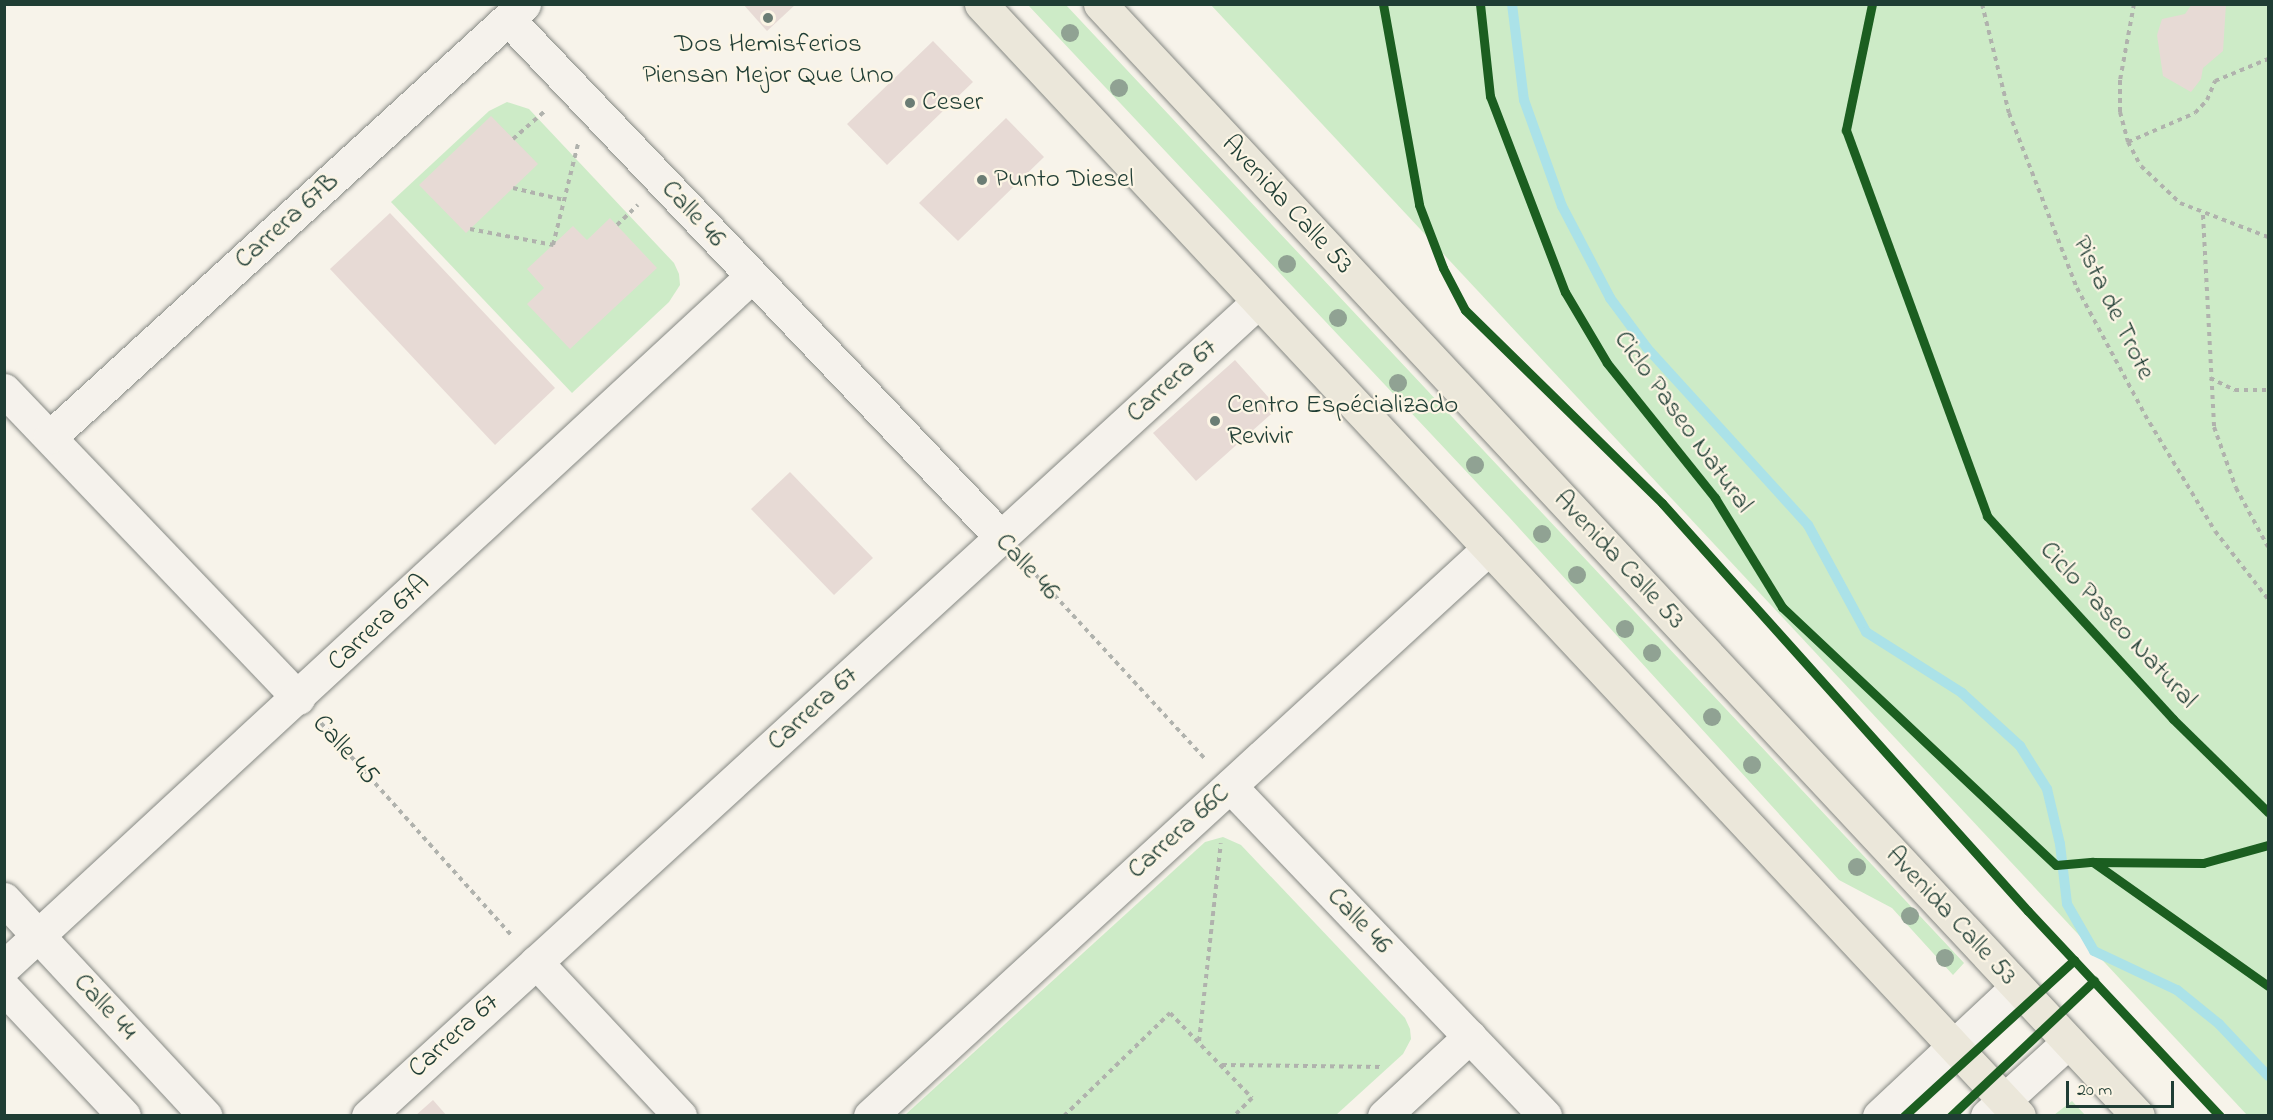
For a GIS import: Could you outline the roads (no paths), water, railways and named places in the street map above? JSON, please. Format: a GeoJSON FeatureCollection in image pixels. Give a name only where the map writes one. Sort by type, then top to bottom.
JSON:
{"type":"FeatureCollection","features":[{"type":"Feature","properties":{"kind":"main road"},"geometry":{"type":"LineString","coordinates":[[981,4],[1954,1045],[2003,1110]]}},
{"type":"Feature","properties":{"kind":"main road","name":"Avenida Calle 53"},"geometry":{"type":"LineString","coordinates":[[1100,4],[2138,1116]]}},
{"type":"Feature","properties":{"kind":"street","name":"Calle 46"},"geometry":{"type":"LineString","coordinates":[[516,12],[752,276],[1001,537]]}},
{"type":"Feature","properties":{"kind":"street","name":"Carrera 67B"},"geometry":{"type":"LineString","coordinates":[[50,437],[516,12]]}},
{"type":"Feature","properties":{"kind":"street","name":"Carrera 67A"},"geometry":{"type":"LineString","coordinates":[[4,967],[298,698],[752,276]]}},
{"type":"Feature","properties":{"kind":"street","name":"Carrera 67"},"geometry":{"type":"LineString","coordinates":[[368,1116],[1258,302]]}},
{"type":"Feature","properties":{"kind":"street","name":"Calle 45"},"geometry":{"type":"LineString","coordinates":[[4,390],[298,698]]}},
{"type":"Feature","properties":{"kind":"street","name":"Carrera 66C"},"geometry":{"type":"LineString","coordinates":[[870,1116],[1489,548]]}},
{"type":"Feature","properties":{"kind":"street","name":"Calle 46"},"geometry":{"type":"LineString","coordinates":[[1230,786],[1545,1116]]}},
{"type":"Feature","properties":{"kind":"street","name":"Calle 44"},"geometry":{"type":"LineString","coordinates":[[4,899],[206,1116]]}},
{"type":"Feature","properties":{"kind":"street"},"geometry":{"type":"LineString","coordinates":[[536,962],[680,1116]]}},
{"type":"Feature","properties":{"kind":"street"},"geometry":{"type":"LineString","coordinates":[[1879,1116],[2017,987]]}},
{"type":"Feature","properties":{"kind":"street"},"geometry":{"type":"LineString","coordinates":[[4,988],[124,1116]]}},
{"type":"Feature","properties":{"kind":"street"},"geometry":{"type":"LineString","coordinates":[[1384,1116],[1470,1036]]}},
{"type":"Feature","properties":{"kind":"street"},"geometry":{"type":"LineString","coordinates":[[2003,1110],[2068,1042]]}},
{"type":"Feature","properties":{"kind":"waterway"},"geometry":{"type":"LineString","coordinates":[[1512,4],[1524,100],[1562,206],[1610,298],[1647,348],[1808,525],[1866,632],[1962,693],[2020,746],[2047,789],[2060,844],[2067,904],[2094,951],[2177,990],[2219,1024],[2268,1076]]}},
{"type":"Feature","properties":{"kind":"place","name":"Dos Hemisferios Piensan Mejor Que Uno"},"geometry":{"type":"Point","coordinates":[768,18]}},
{"type":"Feature","properties":{"kind":"place","name":"Ceser"},"geometry":{"type":"Point","coordinates":[910,103]}},
{"type":"Feature","properties":{"kind":"place","name":"Punto Diesel"},"geometry":{"type":"Point","coordinates":[982,180]}},
{"type":"Feature","properties":{"kind":"place","name":"Centro Espécializado Revivir"},"geometry":{"type":"Point","coordinates":[1215,421]}}]}
